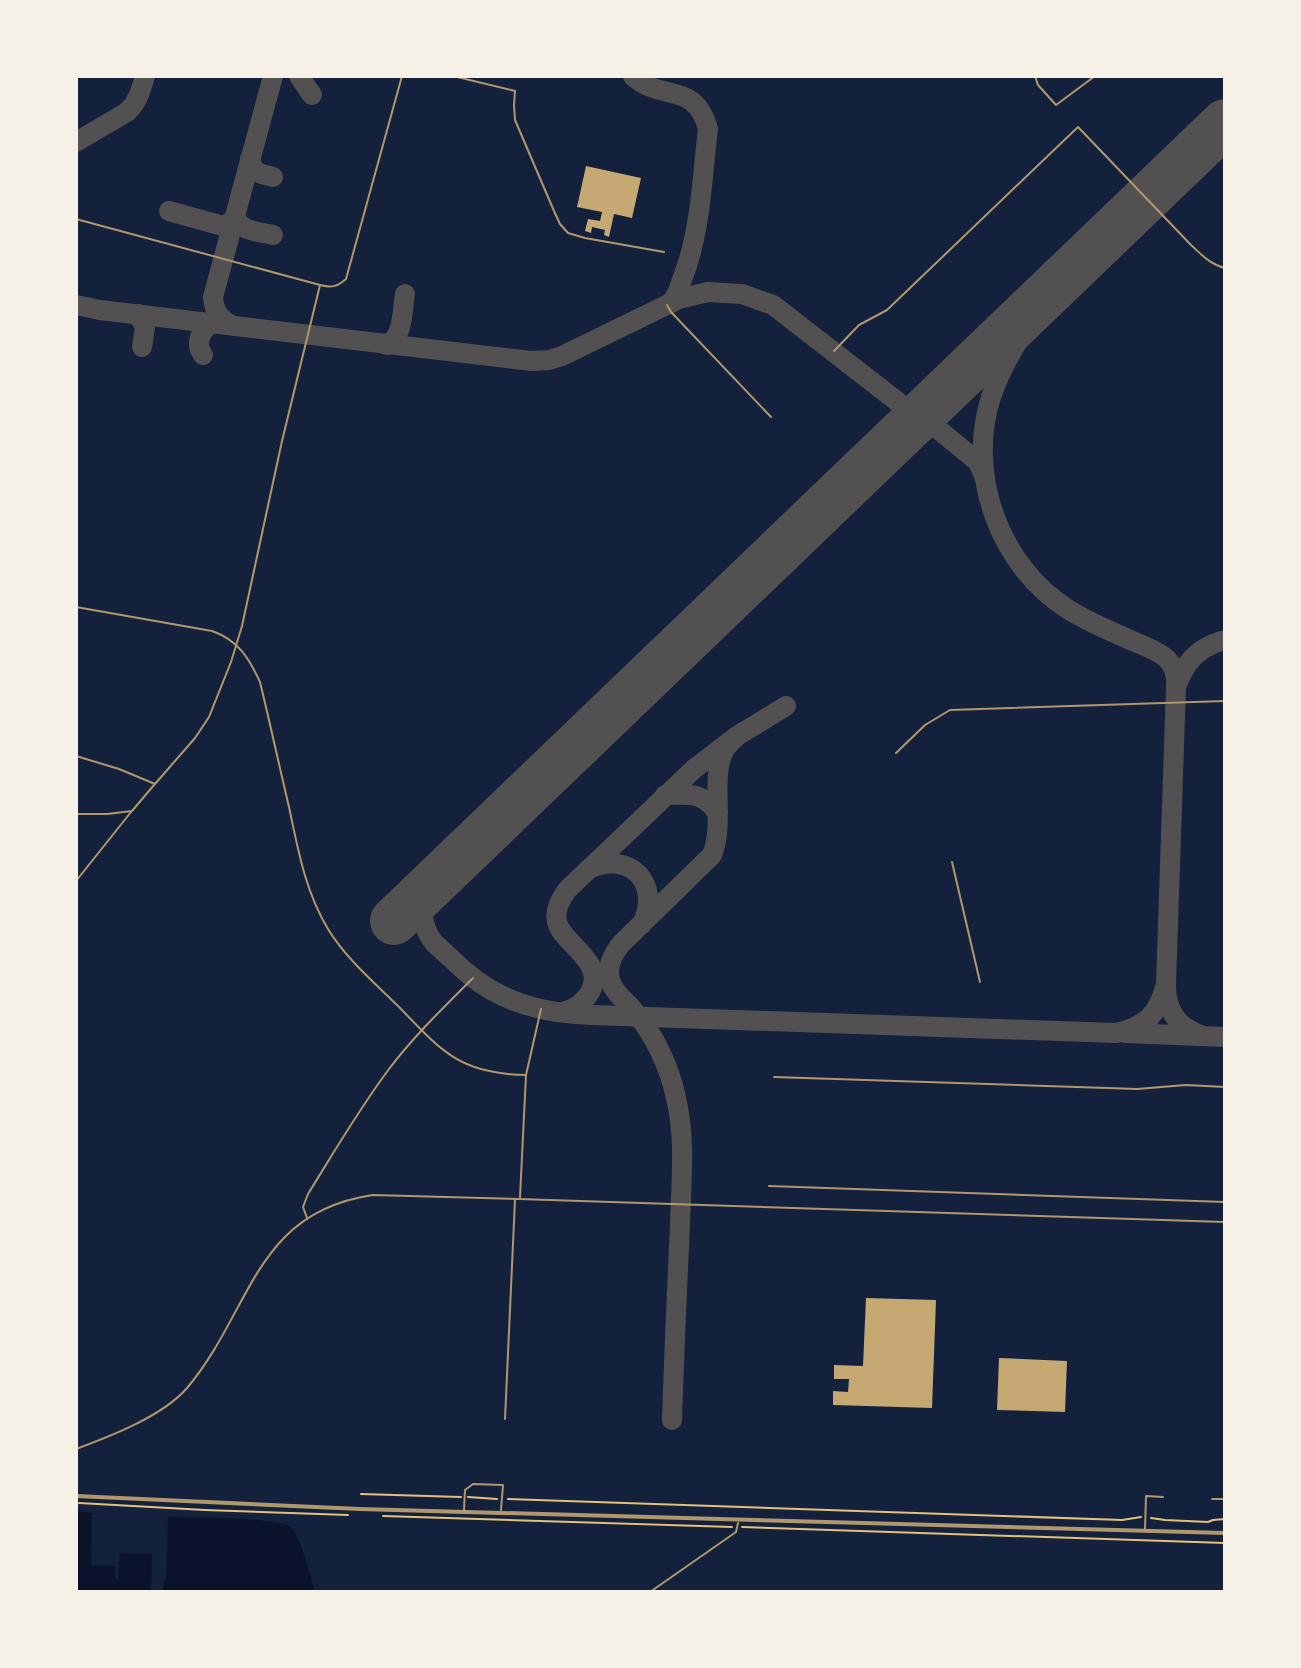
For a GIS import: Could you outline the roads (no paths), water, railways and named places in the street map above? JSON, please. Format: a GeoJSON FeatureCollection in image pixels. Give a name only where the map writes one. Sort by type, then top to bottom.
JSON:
{"type":"FeatureCollection","features":[{"type":"Feature","properties":{"kind":"street"},"geometry":{"type":"LineString","coordinates":[[76,1499],[1225,1533]]}},
{"type":"Feature","properties":{"kind":"lane"},"geometry":{"type":"LineString","coordinates":[[76,219],[320,285],[338,286],[346,279],[402,76]]}},
{"type":"Feature","properties":{"kind":"lane"},"geometry":{"type":"LineString","coordinates":[[453,76],[515,91],[515,120],[560,224],[568,233],[664,252]]}},
{"type":"Feature","properties":{"kind":"lane"},"geometry":{"type":"LineString","coordinates":[[1035,76],[1038,85],[1056,105],[1095,76]]}},
{"type":"Feature","properties":{"kind":"lane"},"geometry":{"type":"LineString","coordinates":[[834,351],[859,325],[887,310],[1078,127],[1192,246],[1217,266],[1225,268]]}},
{"type":"Feature","properties":{"kind":"lane"},"geometry":{"type":"LineString","coordinates":[[76,881],[195,738],[221,691],[242,626],[320,285]]}},
{"type":"Feature","properties":{"kind":"lane"},"geometry":{"type":"LineString","coordinates":[[667,305],[771,417]]}},
{"type":"Feature","properties":{"kind":"lane"},"geometry":{"type":"LineString","coordinates":[[76,607],[212,631],[237,644],[249,659],[260,682],[304,875],[330,932],[352,959],[439,1048],[468,1066],[500,1075],[526,1075]]}},
{"type":"Feature","properties":{"kind":"lane"},"geometry":{"type":"LineString","coordinates":[[896,753],[925,725],[950,710],[1225,701]]}},
{"type":"Feature","properties":{"kind":"lane"},"geometry":{"type":"LineString","coordinates":[[76,756],[155,784]]}},
{"type":"Feature","properties":{"kind":"lane"},"geometry":{"type":"LineString","coordinates":[[76,814],[132,811]]}},
{"type":"Feature","properties":{"kind":"lane"},"geometry":{"type":"LineString","coordinates":[[952,862],[980,982]]}},
{"type":"Feature","properties":{"kind":"lane"},"geometry":{"type":"LineString","coordinates":[[307,1218],[303,1207],[308,1194],[357,1114],[421,1030],[473,978]]}},
{"type":"Feature","properties":{"kind":"lane"},"geometry":{"type":"LineString","coordinates":[[505,1419],[526,1075],[541,1009]]}},
{"type":"Feature","properties":{"kind":"lane"},"geometry":{"type":"LineString","coordinates":[[774,1077],[1137,1089],[1186,1085],[1225,1087]]}},
{"type":"Feature","properties":{"kind":"lane"},"geometry":{"type":"LineString","coordinates":[[769,1186],[1225,1202]]}},
{"type":"Feature","properties":{"kind":"lane"},"geometry":{"type":"LineString","coordinates":[[76,1449],[157,1413],[174,1401],[205,1363],[268,1255],[282,1238],[307,1218],[335,1203],[354,1198],[373,1195],[517,1198],[1225,1222]]}},
{"type":"Feature","properties":{"kind":"lane"},"geometry":{"type":"LineString","coordinates":[[464,1511],[467,1488],[473,1484],[503,1485],[501,1511]]}},
{"type":"Feature","properties":{"kind":"lane"},"geometry":{"type":"LineString","coordinates":[[1145,1531],[1146,1496],[1163,1497]]}},
{"type":"Feature","properties":{"kind":"lane"},"geometry":{"type":"LineString","coordinates":[[1212,1499],[1225,1499]]}},
{"type":"Feature","properties":{"kind":"lane"},"geometry":{"type":"LineString","coordinates":[[650,1592],[736,1532],[738,1518]]}},
{"type":"Feature","properties":{"kind":"water"},"geometry":{"type":"Polygon","coordinates":[[[76,1511],[92,1513],[91,1565],[115,1566],[115,1579],[118,1579],[120,1553],[152,1554],[151,1592],[76,1592],[76,1511]]]}},
{"type":"Feature","properties":{"kind":"water"},"geometry":{"type":"Polygon","coordinates":[[[168,1517],[269,1521],[292,1528],[302,1548],[315,1592],[163,1592],[168,1517]]]}}]}
